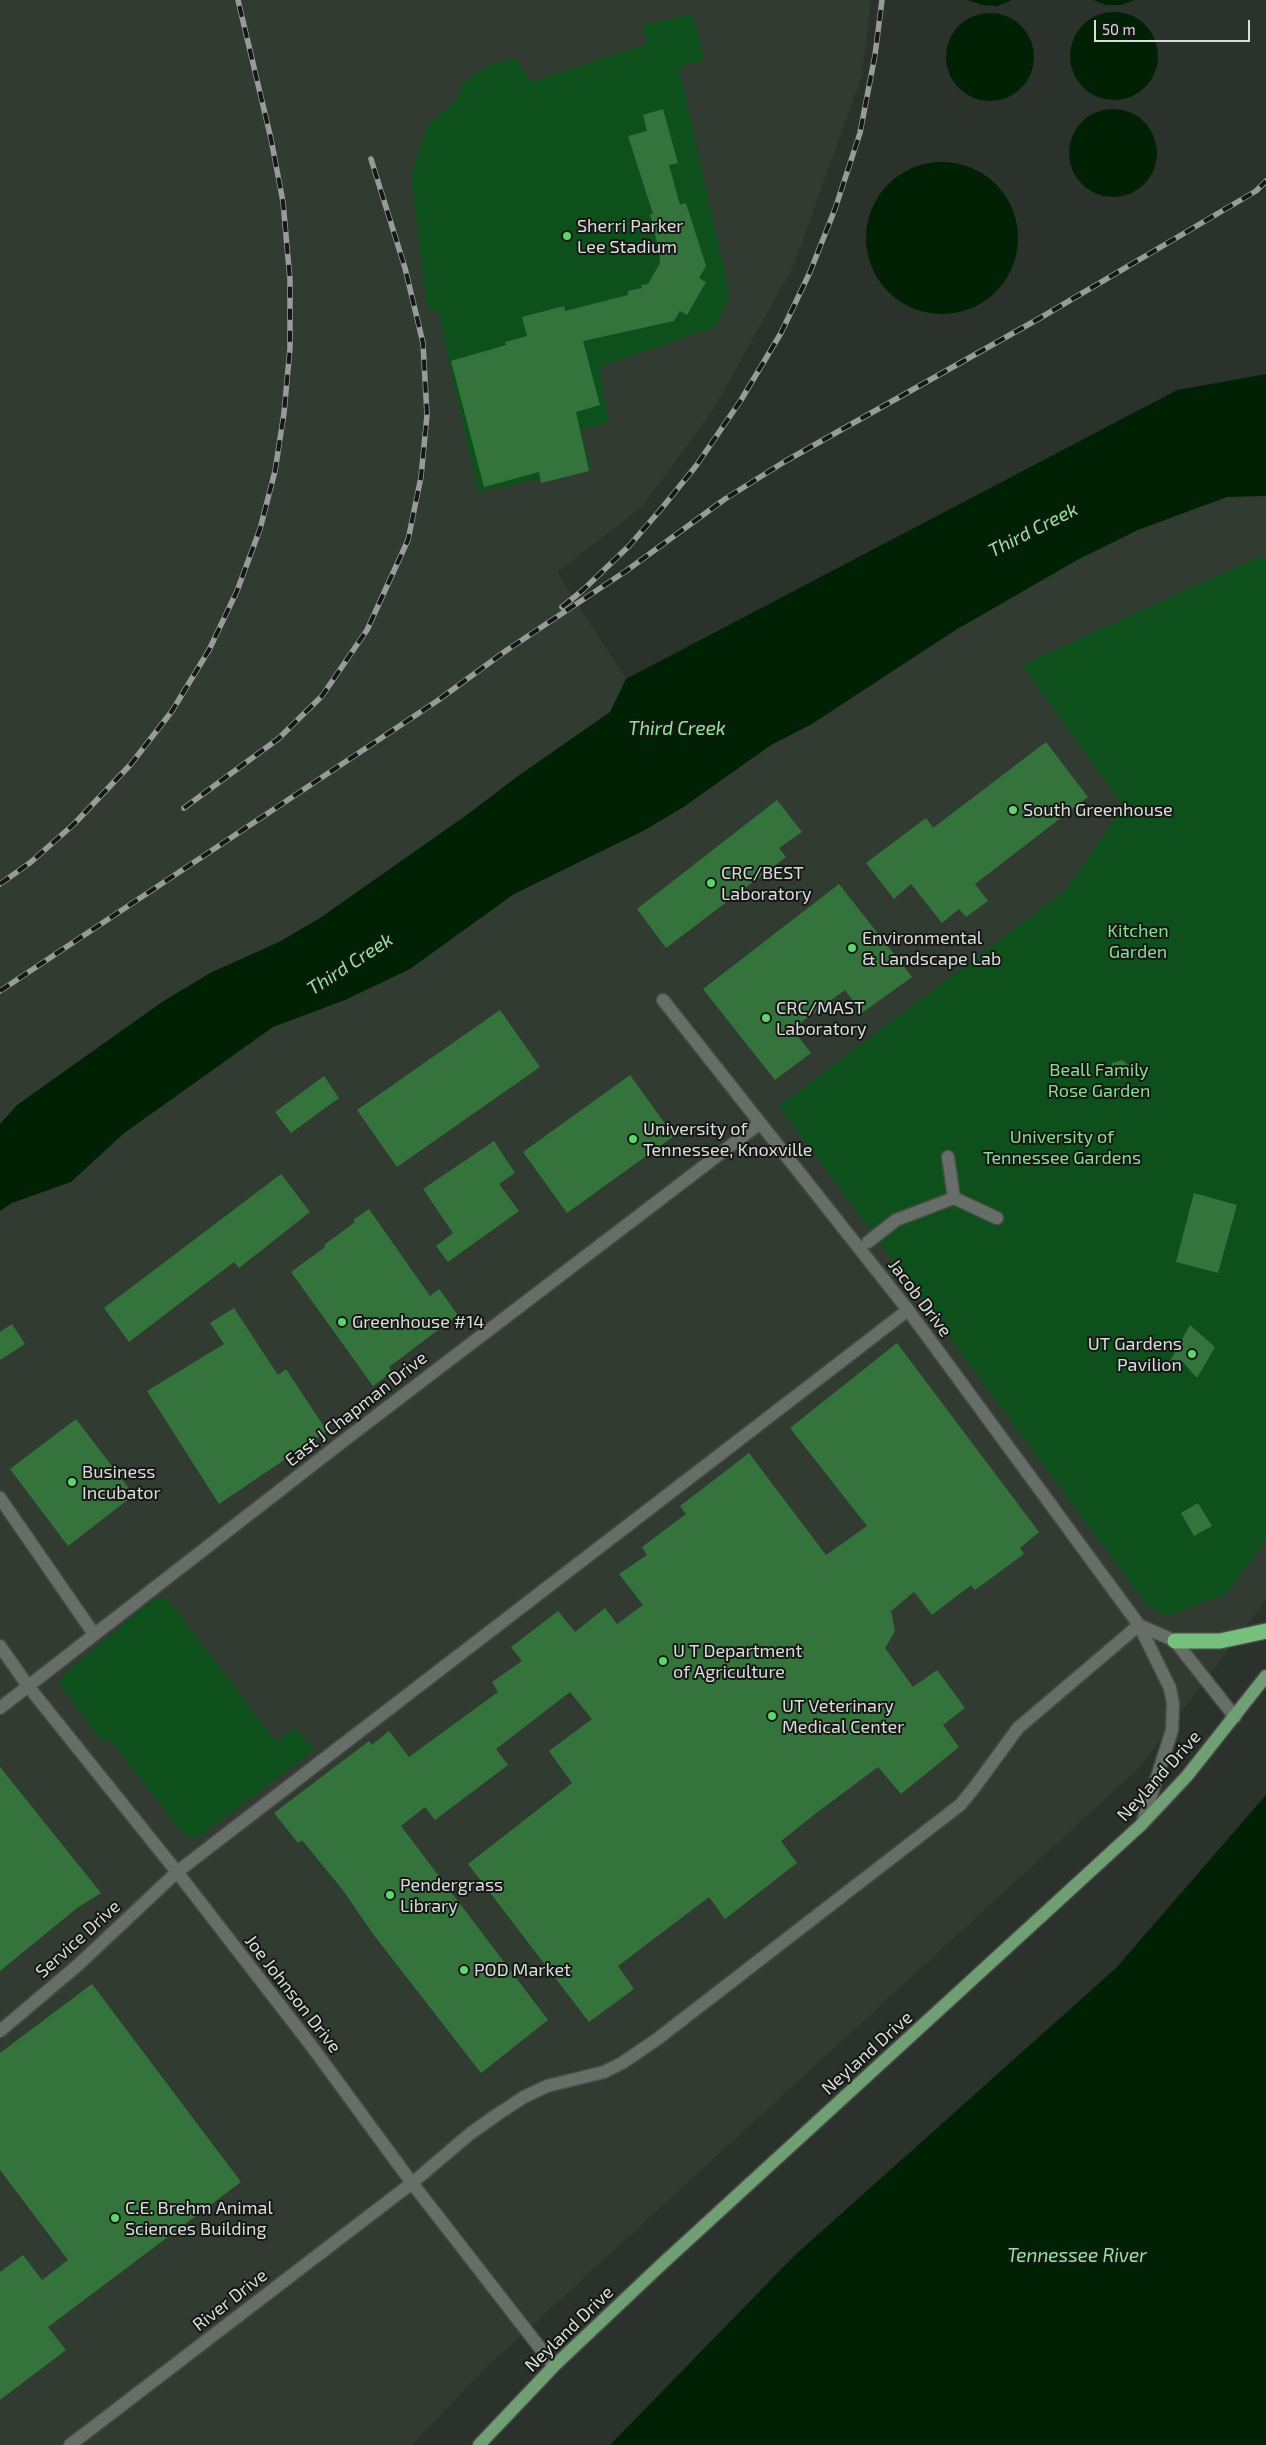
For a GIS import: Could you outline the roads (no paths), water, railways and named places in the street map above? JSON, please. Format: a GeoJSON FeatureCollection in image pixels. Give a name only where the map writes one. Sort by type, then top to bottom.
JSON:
{"type":"FeatureCollection","features":[{"type":"Feature","properties":{"kind":"highway"},"geometry":{"type":"LineString","coordinates":[[1174,1641],[1220,1641],[1266,1631]]}},
{"type":"Feature","properties":{"kind":"main road","name":"Neyland Drive"},"geometry":{"type":"LineString","coordinates":[[478,2445],[554,2366],[662,2264],[1142,1824],[1187,1776],[1266,1676]]}},
{"type":"Feature","properties":{"kind":"street","name":"Jacob Drive"},"geometry":{"type":"LineString","coordinates":[[662,1000],[908,1310],[1139,1625],[1166,1679],[1173,1704],[1172,1730],[1142,1824]]}},
{"type":"Feature","properties":{"kind":"street","name":"East J Chapman Drive"},"geometry":{"type":"LineString","coordinates":[[0,1708],[545,1286],[759,1124]]}},
{"type":"Feature","properties":{"kind":"street"},"geometry":{"type":"LineString","coordinates":[[948,1157],[954,1198]]}},
{"type":"Feature","properties":{"kind":"street"},"geometry":{"type":"LineString","coordinates":[[868,1242],[896,1220],[954,1198],[997,1218]]}},
{"type":"Feature","properties":{"kind":"street","name":"Service Drive"},"geometry":{"type":"LineString","coordinates":[[0,2030],[78,1965],[177,1872],[908,1310]]}},
{"type":"Feature","properties":{"kind":"street"},"geometry":{"type":"LineString","coordinates":[[0,1498],[94,1634]]}},
{"type":"Feature","properties":{"kind":"street","name":"Jacob Drive"},"geometry":{"type":"LineString","coordinates":[[1139,1625],[1174,1641],[1235,1717]]}},
{"type":"Feature","properties":{"kind":"street","name":"River Drive"},"geometry":{"type":"LineString","coordinates":[[70,2445],[412,2183],[471,2133],[524,2097],[558,2083],[604,2072],[656,2040],[960,1805],[1018,1728],[1139,1625]]}},
{"type":"Feature","properties":{"kind":"street","name":"Joe Johnson Drive"},"geometry":{"type":"LineString","coordinates":[[0,1646],[28,1686],[177,1872],[310,2044],[412,2183],[554,2366]]}},
{"type":"Feature","properties":{"kind":"water"},"geometry":{"type":"Polygon","coordinates":[[[968,0],[1012,0],[997,6],[982,5],[968,0]]]}},
{"type":"Feature","properties":{"kind":"water"},"geometry":{"type":"Polygon","coordinates":[[[1093,0],[1135,0],[1120,5],[1106,5],[1093,0]]]}},
{"type":"Feature","properties":{"kind":"water"},"geometry":{"type":"Polygon","coordinates":[[[1114,12],[1131,15],[1145,25],[1155,39],[1158,56],[1155,73],[1145,87],[1131,97],[1114,100],[1097,97],[1083,87],[1073,73],[1070,56],[1073,39],[1083,25],[1097,15],[1114,12]]]}},
{"type":"Feature","properties":{"kind":"water"},"geometry":{"type":"Polygon","coordinates":[[[990,13],[1007,16],[1021,26],[1031,40],[1034,57],[1031,74],[1021,88],[1007,98],[990,101],[973,98],[959,88],[949,74],[946,57],[949,40],[959,26],[973,16],[990,13]]]}},
{"type":"Feature","properties":{"kind":"water"},"geometry":{"type":"Polygon","coordinates":[[[1113,109],[1130,112],[1144,122],[1154,136],[1157,153],[1154,170],[1144,184],[1130,194],[1113,197],[1096,194],[1082,184],[1072,170],[1069,153],[1072,136],[1082,122],[1096,112],[1113,109]]]}},
{"type":"Feature","properties":{"kind":"water"},"geometry":{"type":"Polygon","coordinates":[[[942,162],[957,163],[971,167],[984,174],[996,184],[1006,196],[1013,209],[1017,223],[1017,253],[1013,267],[1006,280],[996,292],[984,302],[971,309],[957,313],[942,314],[927,313],[913,309],[900,302],[888,292],[878,280],[871,267],[867,253],[866,238],[867,223],[871,209],[878,196],[888,184],[900,174],[913,167],[927,163],[942,162]]]}},
{"type":"Feature","properties":{"kind":"water","name":"Third Creek"},"geometry":{"type":"Polygon","coordinates":[[[1266,374],[1266,496],[1227,497],[1138,530],[1079,559],[954,631],[812,724],[771,745],[682,808],[643,831],[514,894],[410,969],[345,1000],[273,1027],[123,1134],[71,1182],[12,1203],[0,1211],[0,1124],[17,1105],[162,1002],[210,973],[279,942],[320,918],[610,712],[626,679],[1177,390],[1266,374]]]}},
{"type":"Feature","properties":{"kind":"water","name":"Tennessee River"},"geometry":{"type":"Polygon","coordinates":[[[1266,1795],[1266,2445],[610,2445],[794,2256],[1116,1968],[1266,1795]]]}},
{"type":"Feature","properties":{"kind":"railway"},"geometry":{"type":"LineString","coordinates":[[0,884],[31,862],[74,824],[131,764],[172,711],[209,650],[237,591],[260,529],[275,471],[284,413],[290,348],[290,280],[283,202],[271,139],[238,0]]}},
{"type":"Feature","properties":{"kind":"railway"},"geometry":{"type":"LineString","coordinates":[[562,607],[583,590],[629,546],[696,466],[741,400],[781,333],[810,272],[835,209],[860,133],[875,55],[882,0]]}},
{"type":"Feature","properties":{"kind":"railway"},"geometry":{"type":"LineString","coordinates":[[184,808],[278,739],[322,696],[367,630],[408,540],[421,477],[427,415],[423,343],[405,268],[371,159]]}},
{"type":"Feature","properties":{"kind":"railway"},"geometry":{"type":"LineString","coordinates":[[0,991],[437,701],[507,650],[626,571],[725,499],[784,462],[1040,318],[1256,191],[1266,181]]}},
{"type":"Feature","properties":{"kind":"place","name":"Sherri Parker Lee Stadium"},"geometry":{"type":"Point","coordinates":[567,236]}},
{"type":"Feature","properties":{"kind":"place","name":"South Greenhouse"},"geometry":{"type":"Point","coordinates":[1013,810]}},
{"type":"Feature","properties":{"kind":"place","name":"CRC/BEST Laboratory"},"geometry":{"type":"Point","coordinates":[711,883]}},
{"type":"Feature","properties":{"kind":"place","name":"Environmental & Landscape Lab"},"geometry":{"type":"Point","coordinates":[852,948]}},
{"type":"Feature","properties":{"kind":"place","name":"CRC/MAST Laboratory"},"geometry":{"type":"Point","coordinates":[766,1018]}},
{"type":"Feature","properties":{"kind":"place","name":"University of Tennessee, Knoxville"},"geometry":{"type":"Point","coordinates":[633,1139]}},
{"type":"Feature","properties":{"kind":"place","name":"Greenhouse #14"},"geometry":{"type":"Point","coordinates":[342,1322]}},
{"type":"Feature","properties":{"kind":"place","name":"UT Gardens Pavilion"},"geometry":{"type":"Point","coordinates":[1192,1354]}},
{"type":"Feature","properties":{"kind":"place","name":"Business Incubator"},"geometry":{"type":"Point","coordinates":[72,1482]}},
{"type":"Feature","properties":{"kind":"place","name":"U T Department of Agriculture"},"geometry":{"type":"Point","coordinates":[663,1661]}},
{"type":"Feature","properties":{"kind":"place","name":"UT Veterinary Medical Center"},"geometry":{"type":"Point","coordinates":[772,1716]}},
{"type":"Feature","properties":{"kind":"place","name":"Pendergrass Library"},"geometry":{"type":"Point","coordinates":[390,1895]}},
{"type":"Feature","properties":{"kind":"place","name":"POD Market"},"geometry":{"type":"Point","coordinates":[464,1970]}},
{"type":"Feature","properties":{"kind":"place","name":"C.E. Brehm Animal Sciences Building"},"geometry":{"type":"Point","coordinates":[115,2218]}},
{"type":"Feature","properties":{"kind":"park label","name":"Kitchen Garden"},"geometry":{"type":"Point","coordinates":[1138,941]}},
{"type":"Feature","properties":{"kind":"park label","name":"Beall Family Rose Garden"},"geometry":{"type":"Point","coordinates":[1099,1080]}},
{"type":"Feature","properties":{"kind":"park label","name":"University of Tennessee Gardens"},"geometry":{"type":"Point","coordinates":[1062,1147]}}]}
